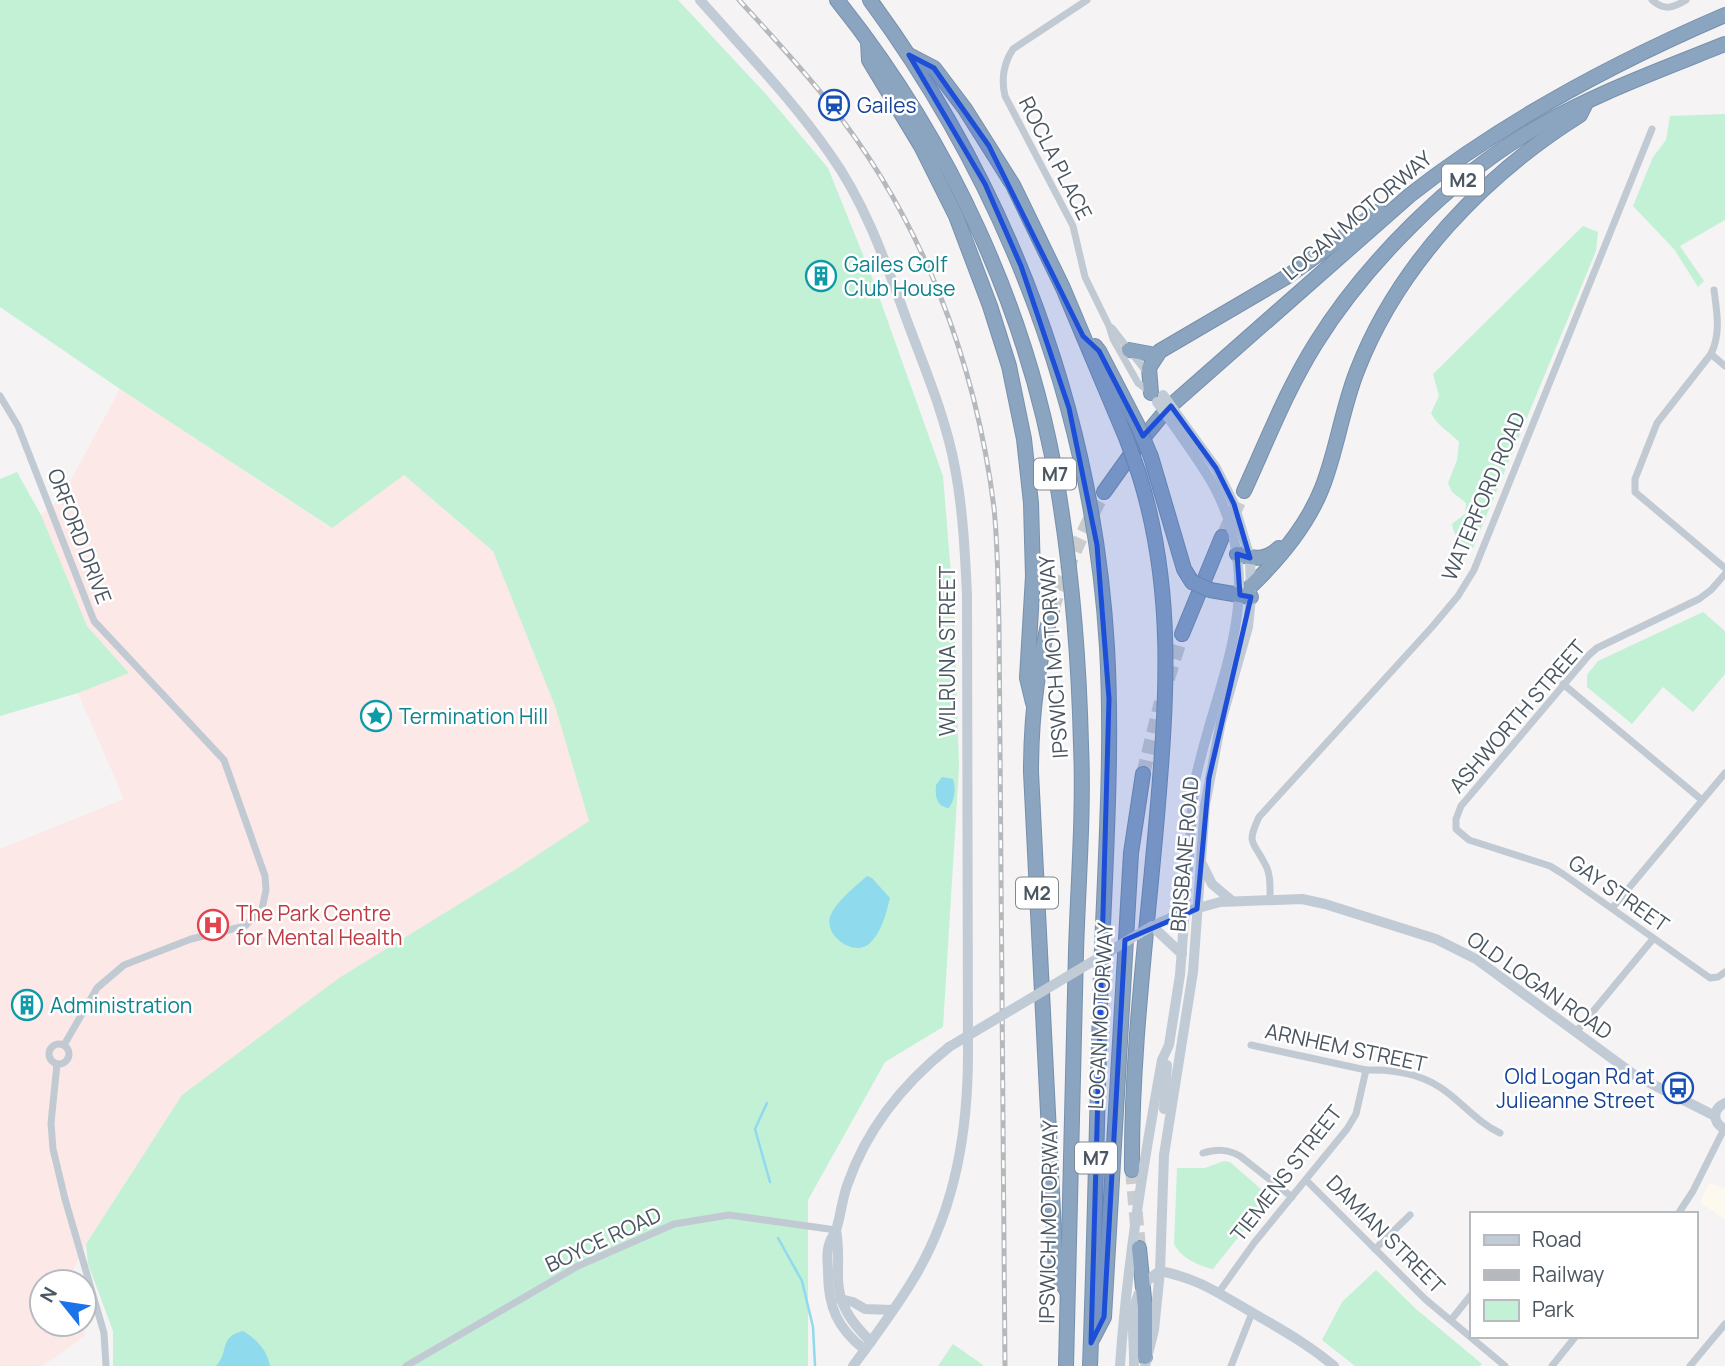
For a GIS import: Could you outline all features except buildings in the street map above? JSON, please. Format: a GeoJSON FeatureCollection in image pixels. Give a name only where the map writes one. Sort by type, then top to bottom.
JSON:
{"type":"FeatureCollection","features":[{"type":"Feature","properties":{"kind":"highway","name":"IPSWICH MOTORWAY"},"geometry":{"type":"LineString","coordinates":[[837,0],[868,40],[929,136],[963,198],[996,273],[1026,357],[1058,488],[1076,630],[1082,749],[1066,1366]]}},
{"type":"Feature","properties":{"kind":"highway","name":"M7"},"geometry":{"type":"LineString","coordinates":[[870,0],[941,106],[985,184],[1021,266],[1054,357],[1069,408],[1097,545],[1104,606],[1109,699],[1091,1343]]}},
{"type":"Feature","properties":{"kind":"highway","name":"LOGAN MOTORWAY"},"geometry":{"type":"LineString","coordinates":[[1104,492],[1168,408],[1410,195],[1486,139],[1563,93],[1725,15]]}},
{"type":"Feature","properties":{"kind":"highway"},"geometry":{"type":"LineString","coordinates":[[868,40],[869,60],[921,146],[974,261],[999,333],[1014,388],[1024,439],[1031,503],[1033,576],[1027,678],[1033,703]]}},
{"type":"Feature","properties":{"kind":"highway","name":"LOGAN MOTORWAY"},"geometry":{"type":"LineString","coordinates":[[1244,491],[1292,385],[1318,340],[1386,252],[1424,213],[1491,158],[1530,131],[1588,101],[1725,44]]}},
{"type":"Feature","properties":{"kind":"highway"},"geometry":{"type":"LineString","coordinates":[[909,55],[934,68],[989,146],[1028,216],[1083,336],[1126,440],[1139,474],[1160,559],[1165,597],[1167,670],[1133,1093],[1132,1170]]}},
{"type":"Feature","properties":{"kind":"highway"},"geometry":{"type":"LineString","coordinates":[[1083,336],[1099,351],[1138,426],[1151,457],[1186,575],[1192,582],[1210,590],[1248,593],[1283,554],[1308,517],[1322,489],[1346,400],[1367,347],[1410,274],[1472,200],[1520,158],[1580,115],[1588,101]]}},
{"type":"Feature","properties":{"kind":"highway"},"geometry":{"type":"LineString","coordinates":[[1157,397],[1148,374],[1156,355],[1288,276],[1398,196],[1410,195]]}},
{"type":"Feature","properties":{"kind":"highway"},"geometry":{"type":"LineString","coordinates":[[1129,350],[1156,355]]}},
{"type":"Feature","properties":{"kind":"highway"},"geometry":{"type":"LineString","coordinates":[[1182,634],[1222,537]]}},
{"type":"Feature","properties":{"kind":"highway"},"geometry":{"type":"LineString","coordinates":[[1243,556],[1268,557],[1293,540]]}},
{"type":"Feature","properties":{"kind":"highway","name":"M2"},"geometry":{"type":"LineString","coordinates":[[1052,610],[1040,658],[1033,703],[1032,782],[1056,1273],[1068,1293]]}},
{"type":"Feature","properties":{"kind":"highway","name":"LOGAN MOTORWAY"},"geometry":{"type":"LineString","coordinates":[[1091,1343],[1104,1317],[1131,853],[1143,774]]}},
{"type":"Feature","properties":{"kind":"highway"},"geometry":{"type":"LineString","coordinates":[[1139,1248],[1143,1283],[1141,1363]]}},
{"type":"Feature","properties":{"kind":"highway"},"geometry":{"type":"LineString","coordinates":[[1090,1366],[1091,1343]]}},
{"type":"Feature","properties":{"kind":"main road","name":"WILRUNA STREET"},"geometry":{"type":"LineString","coordinates":[[700,0],[792,103],[832,156],[860,205],[884,258],[933,393],[955,467],[965,534],[968,1105],[962,1150],[945,1212],[917,1273],[853,1366]]}},
{"type":"Feature","properties":{"kind":"main road","name":"BRISBANE ROAD"},"geometry":{"type":"LineString","coordinates":[[1141,1363],[1154,1330],[1160,1271],[1164,1155],[1193,972],[1205,805],[1214,749],[1244,644],[1248,593],[1243,556],[1216,491],[1178,424],[1157,397]]}},
{"type":"Feature","properties":{"kind":"main road","name":"BRISBANE ROAD"},"geometry":{"type":"LineString","coordinates":[[1120,1366],[1129,1263],[1162,1060],[1169,1045],[1182,954],[1194,786],[1248,593]]}},
{"type":"Feature","properties":{"kind":"main road"},"geometry":{"type":"LineString","coordinates":[[1200,862],[1212,884],[1231,901]]}},
{"type":"Feature","properties":{"kind":"main road","name":"OLD LOGAN ROAD"},"geometry":{"type":"LineString","coordinates":[[868,1346],[843,1330],[831,1304],[829,1245],[836,1230],[848,1181],[868,1139],[894,1101],[913,1079],[949,1047],[1184,912],[1231,901],[1302,899],[1436,939],[1476,959],[1636,1076],[1690,1103],[1719,1108]]}},
{"type":"Feature","properties":{"kind":"main road"},"geometry":{"type":"LineString","coordinates":[[1156,926],[1182,954]]}},
{"type":"Feature","properties":{"kind":"main road"},"geometry":{"type":"LineString","coordinates":[[1160,1271],[1155,1261],[1153,1245],[1154,1197],[1169,1045]]}},
{"type":"Feature","properties":{"kind":"main road"},"geometry":{"type":"LineString","coordinates":[[1719,1108],[1717,1123],[1724,1129]]}},
{"type":"Feature","properties":{"kind":"main road","name":"OLD LOGAN ROAD"},"geometry":{"type":"LineString","coordinates":[[836,1230],[839,1245],[840,1299],[868,1346]]}},
{"type":"Feature","properties":{"kind":"main road"},"geometry":{"type":"LineString","coordinates":[[1143,1283],[1160,1271],[1185,1276],[1289,1332],[1334,1366]]}},
{"type":"Feature","properties":{"kind":"main road"},"geometry":{"type":"LineString","coordinates":[[840,1299],[866,1309],[893,1310]]}},
{"type":"Feature","properties":{"kind":"street","name":"ROCLA PLACE"},"geometry":{"type":"LineString","coordinates":[[1087,0],[1013,49],[1007,58],[1002,81],[1005,96],[1073,226],[1086,277],[1110,326],[1113,338],[1138,383],[1157,397]]}},
{"type":"Feature","properties":{"kind":"street"},"geometry":{"type":"LineString","coordinates":[[1653,0],[1659,6],[1669,8],[1686,0]]}},
{"type":"Feature","properties":{"kind":"street","name":"WATERFORD ROAD"},"geometry":{"type":"LineString","coordinates":[[1270,899],[1270,880],[1266,865],[1255,851],[1251,834],[1259,817],[1432,627],[1458,596],[1474,570],[1652,130]]}},
{"type":"Feature","properties":{"kind":"street"},"geometry":{"type":"LineString","coordinates":[[1714,290],[1718,328],[1716,343],[1711,354],[1657,423],[1635,479],[1635,492],[1725,568]]}},
{"type":"Feature","properties":{"kind":"street","name":"ROCLA PLACE"},"geometry":{"type":"LineString","coordinates":[[1110,326],[1148,374]]}},
{"type":"Feature","properties":{"kind":"street"},"geometry":{"type":"LineString","coordinates":[[1711,354],[1725,366]]}},
{"type":"Feature","properties":{"kind":"street","name":"ORFORD DRIVE"},"geometry":{"type":"LineString","coordinates":[[0,396],[18,426],[94,621],[224,760],[263,866],[266,890],[262,909],[245,926],[191,939],[124,965],[97,988],[64,1045]]}},
{"type":"Feature","properties":{"kind":"street","name":"ASHWORTH STREET"},"geometry":{"type":"LineString","coordinates":[[1456,829],[1455,819],[1461,806],[1563,684],[1597,648],[1699,599],[1725,574]]}},
{"type":"Feature","properties":{"kind":"street"},"geometry":{"type":"LineString","coordinates":[[1563,684],[1702,800]]}},
{"type":"Feature","properties":{"kind":"street"},"geometry":{"type":"LineString","coordinates":[[1613,907],[1725,773]]}},
{"type":"Feature","properties":{"kind":"street","name":"GAY STREET"},"geometry":{"type":"LineString","coordinates":[[1456,829],[1476,843],[1550,866],[1613,907],[1699,972],[1710,978],[1722,975]]}},
{"type":"Feature","properties":{"kind":"street"},"geometry":{"type":"LineString","coordinates":[[1576,1032],[1653,939]]}},
{"type":"Feature","properties":{"kind":"street"},"geometry":{"type":"LineString","coordinates":[[55,1045],[64,1045],[68,1049],[68,1058],[62,1064],[57,1064],[50,1058],[49,1052],[55,1045]]}},
{"type":"Feature","properties":{"kind":"street","name":"ARNHEM STREET"},"geometry":{"type":"LineString","coordinates":[[1251,1045],[1366,1070],[1405,1073],[1430,1081],[1487,1127],[1500,1133]]}},
{"type":"Feature","properties":{"kind":"street"},"geometry":{"type":"LineString","coordinates":[[57,1064],[51,1123],[53,1149],[104,1333],[106,1366]]}},
{"type":"Feature","properties":{"kind":"street","name":"TIEMENS STREET"},"geometry":{"type":"LineString","coordinates":[[1219,1292],[1226,1279],[1338,1142],[1356,1114],[1366,1070]]}},
{"type":"Feature","properties":{"kind":"street"},"geometry":{"type":"LineString","coordinates":[[1679,1212],[1693,1191],[1724,1129]]}},
{"type":"Feature","properties":{"kind":"street"},"geometry":{"type":"LineString","coordinates":[[1203,1153],[1217,1149],[1230,1151],[1292,1197]]}},
{"type":"Feature","properties":{"kind":"street","name":"DAMIAN STREET"},"geometry":{"type":"LineString","coordinates":[[1307,1181],[1424,1299],[1470,1336]]}},
{"type":"Feature","properties":{"kind":"street","name":"BOYCE ROAD"},"geometry":{"type":"LineString","coordinates":[[405,1366],[578,1266],[674,1224],[729,1215],[836,1230]]}},
{"type":"Feature","properties":{"kind":"street"},"geometry":{"type":"LineString","coordinates":[[1375,1249],[1409,1215]]}},
{"type":"Feature","properties":{"kind":"street"},"geometry":{"type":"LineString","coordinates":[[1451,1320],[1470,1296]]}},
{"type":"Feature","properties":{"kind":"street"},"geometry":{"type":"LineString","coordinates":[[1231,1366],[1252,1313]]}},
{"type":"Feature","properties":{"kind":"street"},"geometry":{"type":"LineString","coordinates":[[1690,1366],[1725,1324]]}},
{"type":"Feature","properties":{"kind":"street","name":"DAMIAN STREET"},"geometry":{"type":"LineString","coordinates":[[1472,1338],[1505,1366]]}},
{"type":"Feature","properties":{"kind":"street"},"geometry":{"type":"LineString","coordinates":[[1552,1366],[1574,1338]]}},
{"type":"Feature","properties":{"kind":"highlighted area"},"geometry":{"type":"Polygon","coordinates":[[[909,55],[934,68],[989,146],[1083,336],[1099,351],[1143,436],[1171,406],[1216,468],[1234,504],[1250,558],[1237,554],[1240,595],[1251,597],[1209,778],[1197,909],[1125,940],[1104,1317],[1091,1343],[1109,699],[1097,545],[1069,408],[1021,266],[985,184],[909,55]]]}},
{"type":"Feature","properties":{"kind":"shaded area","name":"The Park Centre for Mental Health"},"geometry":{"type":"Polygon","coordinates":[[[120,389],[331,528],[404,475],[494,551],[555,706],[589,821],[182,1095],[86,1244],[74,1268],[28,1268],[28,1338],[82,1338],[42,1366],[0,1366],[0,849],[124,799],[78,693],[129,672],[87,626],[41,515],[62,497],[120,389]]]}},
{"type":"Feature","properties":{"kind":"shaded area"},"geometry":{"type":"Polygon","coordinates":[[[1709,1183],[1725,1188],[1725,1220],[1700,1202],[1709,1183]]]}},
{"type":"Feature","properties":{"kind":"green space"},"geometry":{"type":"Polygon","coordinates":[[[0,0],[678,0],[765,93],[828,168],[872,277],[943,476],[954,611],[959,767],[943,1027],[885,1062],[808,1200],[808,1366],[113,1366],[113,1331],[98,1291],[98,1268],[89,1268],[86,1244],[182,1095],[339,978],[589,821],[555,706],[493,551],[404,475],[332,528],[0,307],[0,0]]]}},
{"type":"Feature","properties":{"kind":"green space"},"geometry":{"type":"Polygon","coordinates":[[[1725,114],[1725,220],[1680,246],[1704,281],[1698,287],[1674,249],[1633,206],[1653,157],[1666,140],[1670,116],[1725,114]]]}},
{"type":"Feature","properties":{"kind":"green space"},"geometry":{"type":"Polygon","coordinates":[[[1583,226],[1598,232],[1596,251],[1473,548],[1459,539],[1453,529],[1452,524],[1465,514],[1466,503],[1452,492],[1448,483],[1457,460],[1459,442],[1431,413],[1439,396],[1433,374],[1583,226]]]}},
{"type":"Feature","properties":{"kind":"green space"},"geometry":{"type":"Polygon","coordinates":[[[17,472],[41,515],[87,626],[129,673],[78,693],[0,716],[0,479],[17,472]]]}},
{"type":"Feature","properties":{"kind":"green space"},"geometry":{"type":"Polygon","coordinates":[[[1703,612],[1725,631],[1725,674],[1693,712],[1663,687],[1632,724],[1587,687],[1587,675],[1598,661],[1703,612]]]}},
{"type":"Feature","properties":{"kind":"green space"},"geometry":{"type":"Polygon","coordinates":[[[1224,1161],[1230,1162],[1270,1197],[1213,1269],[1191,1261],[1174,1244],[1177,1168],[1205,1168],[1224,1161]]]}},
{"type":"Feature","properties":{"kind":"green space"},"geometry":{"type":"Polygon","coordinates":[[[1376,1270],[1416,1309],[1482,1364],[1355,1366],[1322,1340],[1342,1302],[1376,1270]]]}},
{"type":"Feature","properties":{"kind":"green space"},"geometry":{"type":"Polygon","coordinates":[[[953,1344],[983,1365],[983,1366],[938,1366],[953,1344]]]}},
{"type":"Feature","properties":{"kind":"water"},"geometry":{"type":"Polygon","coordinates":[[[942,777],[953,779],[954,783],[954,798],[949,808],[941,805],[936,796],[936,785],[942,777]]]}},
{"type":"Feature","properties":{"kind":"water"},"geometry":{"type":"Polygon","coordinates":[[[867,876],[890,898],[878,933],[870,943],[857,948],[836,938],[829,924],[833,911],[841,900],[867,876]]]}},
{"type":"Feature","properties":{"kind":"water"},"geometry":{"type":"Polygon","coordinates":[[[243,1331],[261,1345],[270,1366],[216,1366],[230,1337],[243,1331]]]}},
{"type":"Feature","properties":{"kind":"waterway"},"geometry":{"type":"LineString","coordinates":[[767,1103],[755,1129],[770,1182]]}},
{"type":"Feature","properties":{"kind":"waterway"},"geometry":{"type":"LineString","coordinates":[[778,1238],[802,1281],[813,1327],[815,1366]]}},
{"type":"Feature","properties":{"kind":"tunnel"},"geometry":{"type":"LineString","coordinates":[[1224,534],[1244,491]]}},
{"type":"Feature","properties":{"kind":"tunnel"},"geometry":{"type":"LineString","coordinates":[[1052,610],[1075,550],[1104,492]]}},
{"type":"Feature","properties":{"kind":"tunnel"},"geometry":{"type":"LineString","coordinates":[[1168,679],[1182,634]]}},
{"type":"Feature","properties":{"kind":"tunnel"},"geometry":{"type":"LineString","coordinates":[[1143,774],[1161,702]]}},
{"type":"Feature","properties":{"kind":"tunnel"},"geometry":{"type":"LineString","coordinates":[[1132,1170],[1139,1248]]}},
{"type":"Feature","properties":{"kind":"railway"},"geometry":{"type":"LineString","coordinates":[[739,0],[830,104],[863,149],[892,196],[918,244],[940,295],[974,400],[986,453],[994,508],[998,566],[1005,1366]]}},
{"type":"Feature","properties":{"kind":"place","name":"Gailes"},"geometry":{"type":"Point","coordinates":[834,105]}},
{"type":"Feature","properties":{"kind":"place","name":"Gailes Golf Club House"},"geometry":{"type":"Point","coordinates":[821,276]}},
{"type":"Feature","properties":{"kind":"place","name":"Termination Hill"},"geometry":{"type":"Point","coordinates":[376,716]}},
{"type":"Feature","properties":{"kind":"place","name":"The Park Centre for Mental Health"},"geometry":{"type":"Point","coordinates":[213,925]}},
{"type":"Feature","properties":{"kind":"place","name":"Administration"},"geometry":{"type":"Point","coordinates":[27,1005]}},
{"type":"Feature","properties":{"kind":"place","name":"Old Logan Rd at Julieanne Street"},"geometry":{"type":"Point","coordinates":[1678,1088]}}]}
